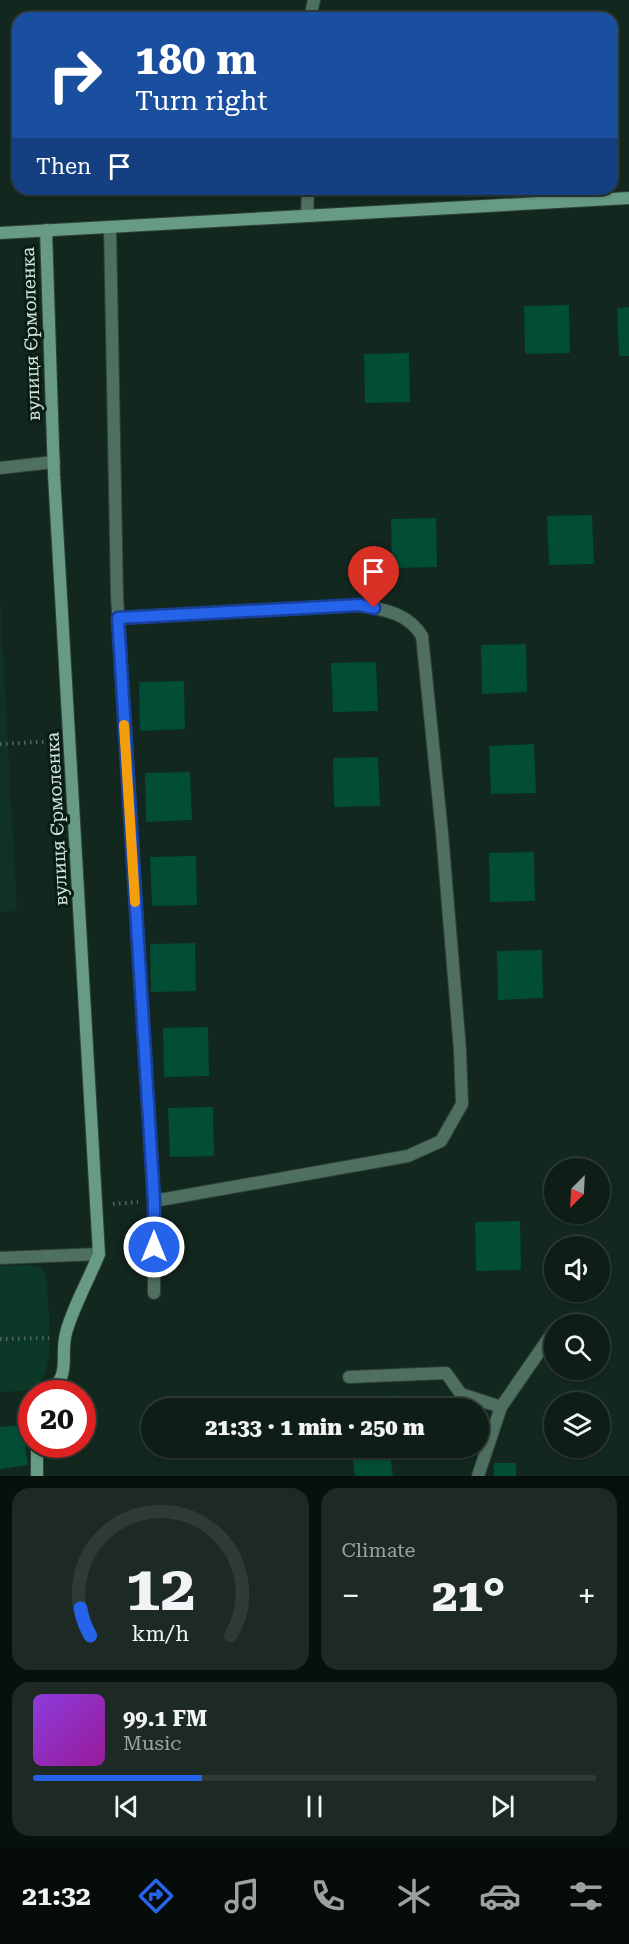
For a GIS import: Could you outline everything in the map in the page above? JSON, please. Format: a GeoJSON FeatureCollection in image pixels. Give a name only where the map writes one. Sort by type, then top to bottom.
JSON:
{"type":"FeatureCollection","features":[{"type":"Feature","properties":{"kind":"street"},"geometry":{"type":"LineString","coordinates":[[308,195],[308,216]]}},
{"type":"Feature","properties":{"kind":"street"},"geometry":{"type":"LineString","coordinates":[[0,233],[629,198]]}},
{"type":"Feature","properties":{"kind":"street"},"geometry":{"type":"LineString","coordinates":[[110,227],[118,618],[154,1201],[154,1293]]}},
{"type":"Feature","properties":{"kind":"street","name":"вулиця Єрмоленка"},"geometry":{"type":"LineString","coordinates":[[46,230],[54,462],[99,1254],[65,1338],[66,1360],[59,1380]]}},
{"type":"Feature","properties":{"kind":"street"},"geometry":{"type":"LineString","coordinates":[[0,468],[54,462]]}},
{"type":"Feature","properties":{"kind":"street"},"geometry":{"type":"LineString","coordinates":[[118,618],[360,605],[389,610],[413,621],[422,636],[442,833],[460,1050],[462,1104],[441,1141],[408,1156],[154,1201]]}},
{"type":"Feature","properties":{"kind":"street"},"geometry":{"type":"LineString","coordinates":[[0,1258],[99,1254]]}},
{"type":"Feature","properties":{"kind":"street"},"geometry":{"type":"LineString","coordinates":[[478,1476],[501,1407],[544,1345]]}},
{"type":"Feature","properties":{"kind":"street"},"geometry":{"type":"LineString","coordinates":[[349,1377],[446,1373],[461,1394],[501,1407]]}},
{"type":"Feature","properties":{"kind":"street"},"geometry":{"type":"LineString","coordinates":[[37,1458],[37,1476]]}},
{"type":"Feature","properties":{"kind":"path"},"geometry":{"type":"LineString","coordinates":[[0,744],[70,740]]}},
{"type":"Feature","properties":{"kind":"path"},"geometry":{"type":"LineString","coordinates":[[97,1205],[154,1201]]}},
{"type":"Feature","properties":{"kind":"path"},"geometry":{"type":"LineString","coordinates":[[0,1339],[65,1338]]}},
{"type":"Feature","properties":{"kind":"shaded area"},"geometry":{"type":"Polygon","coordinates":[[[0,596],[17,911],[0,912],[0,596]]]}},
{"type":"Feature","properties":{"kind":"shaded area"},"geometry":{"type":"Polygon","coordinates":[[[31,1265],[41,1267],[46,1275],[50,1330],[48,1361],[41,1380],[18,1380],[18,1391],[0,1392],[0,1266],[31,1265]]]}},
{"type":"Feature","properties":{"kind":"building"},"geometry":{"type":"Polygon","coordinates":[[[569,305],[570,353],[525,354],[524,306],[569,305]]]}},
{"type":"Feature","properties":{"kind":"building"},"geometry":{"type":"Polygon","coordinates":[[[629,307],[629,356],[619,356],[617,308],[629,307]]]}},
{"type":"Feature","properties":{"kind":"building"},"geometry":{"type":"Polygon","coordinates":[[[409,353],[410,402],[365,403],[364,354],[409,353]]]}},
{"type":"Feature","properties":{"kind":"building"},"geometry":{"type":"Polygon","coordinates":[[[592,515],[594,564],[549,565],[547,516],[592,515]]]}},
{"type":"Feature","properties":{"kind":"building"},"geometry":{"type":"Polygon","coordinates":[[[436,518],[437,567],[392,568],[391,519],[436,518]]]}},
{"type":"Feature","properties":{"kind":"building"},"geometry":{"type":"Polygon","coordinates":[[[526,644],[527,692],[482,694],[481,645],[526,644]]]}},
{"type":"Feature","properties":{"kind":"building"},"geometry":{"type":"Polygon","coordinates":[[[376,662],[378,711],[333,712],[331,663],[376,662]]]}},
{"type":"Feature","properties":{"kind":"building"},"geometry":{"type":"Polygon","coordinates":[[[184,681],[185,729],[140,731],[139,682],[184,681]]]}},
{"type":"Feature","properties":{"kind":"building"},"geometry":{"type":"Polygon","coordinates":[[[534,744],[536,793],[491,794],[489,746],[534,744]]]}},
{"type":"Feature","properties":{"kind":"building"},"geometry":{"type":"Polygon","coordinates":[[[378,757],[380,806],[334,807],[333,758],[378,757]]]}},
{"type":"Feature","properties":{"kind":"building"},"geometry":{"type":"Polygon","coordinates":[[[190,772],[192,820],[146,822],[145,773],[190,772]]]}},
{"type":"Feature","properties":{"kind":"building"},"geometry":{"type":"Polygon","coordinates":[[[534,852],[535,901],[490,902],[489,853],[534,852]]]}},
{"type":"Feature","properties":{"kind":"building"},"geometry":{"type":"Polygon","coordinates":[[[196,856],[197,905],[152,906],[150,857],[196,856]]]}},
{"type":"Feature","properties":{"kind":"building"},"geometry":{"type":"Polygon","coordinates":[[[195,943],[196,991],[151,992],[150,944],[195,943]]]}},
{"type":"Feature","properties":{"kind":"building"},"geometry":{"type":"Polygon","coordinates":[[[542,950],[543,998],[498,1000],[497,951],[542,950]]]}},
{"type":"Feature","properties":{"kind":"building"},"geometry":{"type":"Polygon","coordinates":[[[208,1027],[209,1076],[164,1077],[163,1028],[208,1027]]]}},
{"type":"Feature","properties":{"kind":"building"},"geometry":{"type":"Polygon","coordinates":[[[213,1107],[214,1156],[170,1157],[168,1108],[213,1107]]]}},
{"type":"Feature","properties":{"kind":"building"},"geometry":{"type":"Polygon","coordinates":[[[520,1221],[521,1270],[476,1271],[475,1222],[520,1221]]]}},
{"type":"Feature","properties":{"kind":"building"},"geometry":{"type":"Polygon","coordinates":[[[398,1395],[398,1398],[378,1398],[398,1395]]]}},
{"type":"Feature","properties":{"kind":"building"},"geometry":{"type":"Polygon","coordinates":[[[18,1425],[18,1458],[27,1458],[28,1465],[0,1469],[0,1427],[18,1425]]]}},
{"type":"Feature","properties":{"kind":"building"},"geometry":{"type":"Polygon","coordinates":[[[352,1458],[390,1458],[393,1476],[355,1476],[352,1458]]]}},
{"type":"Feature","properties":{"kind":"building"},"geometry":{"type":"Polygon","coordinates":[[[494,1463],[516,1463],[516,1476],[494,1476],[494,1463]]]}},
{"type":"Feature","properties":{"kind":"slow traffic"},"geometry":{"type":"LineString","coordinates":[[124,725],[135,902]]}},
{"type":"Feature","properties":{"kind":"route"},"geometry":{"type":"LineString","coordinates":[[154,1247],[154,1201],[118,618],[360,605],[374,608]]}}]}
